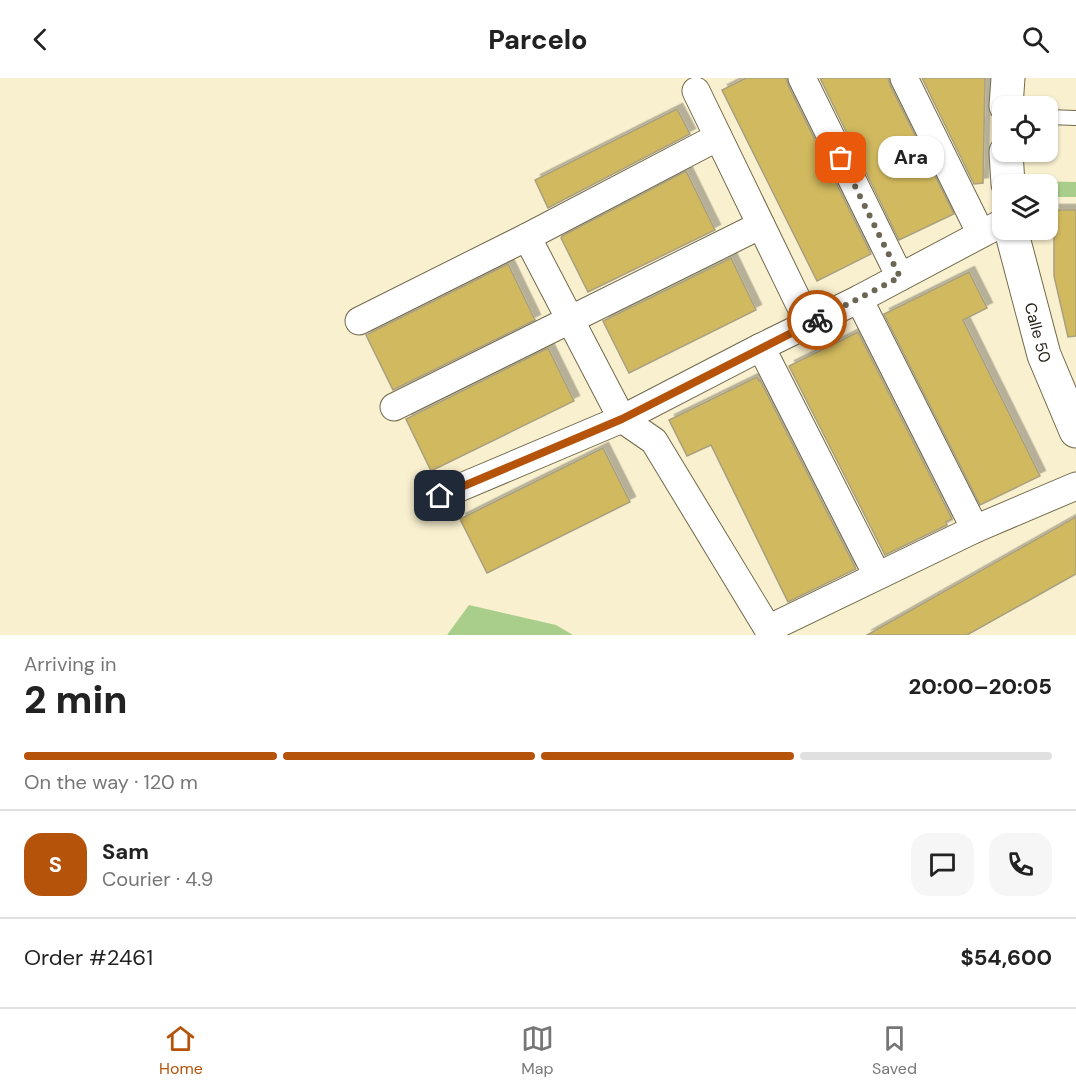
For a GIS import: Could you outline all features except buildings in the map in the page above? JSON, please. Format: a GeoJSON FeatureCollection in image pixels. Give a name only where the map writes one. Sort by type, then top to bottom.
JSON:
{"type":"FeatureCollection","features":[{"type":"Feature","properties":{"kind":"main road"},"geometry":{"type":"LineString","coordinates":[[1007,96],[1008,78]]}},
{"type":"Feature","properties":{"kind":"main road","name":"Calle 50"},"geometry":{"type":"LineString","coordinates":[[1003,240],[1025,290],[1044,355],[1076,431]]}},
{"type":"Feature","properties":{"kind":"street"},"geometry":{"type":"LineString","coordinates":[[801,78],[900,277]]}},
{"type":"Feature","properties":{"kind":"street"},"geometry":{"type":"LineString","coordinates":[[904,78],[992,219]]}},
{"type":"Feature","properties":{"kind":"street"},"geometry":{"type":"LineString","coordinates":[[696,91],[809,324]]}},
{"type":"Feature","properties":{"kind":"street"},"geometry":{"type":"LineString","coordinates":[[359,321],[527,237],[718,137]]}},
{"type":"Feature","properties":{"kind":"street"},"geometry":{"type":"LineString","coordinates":[[394,407],[761,225]]}},
{"type":"Feature","properties":{"kind":"street"},"geometry":{"type":"LineString","coordinates":[[440,496],[622,419],[992,232]]}},
{"type":"Feature","properties":{"kind":"street"},"geometry":{"type":"LineString","coordinates":[[527,237],[622,419],[654,441],[768,629],[975,529],[1076,486]]}},
{"type":"Feature","properties":{"kind":"street"},"geometry":{"type":"LineString","coordinates":[[859,299],[975,529]]}},
{"type":"Feature","properties":{"kind":"street"},"geometry":{"type":"LineString","coordinates":[[761,347],[877,575]]}},
{"type":"Feature","properties":{"kind":"lane"},"geometry":{"type":"LineString","coordinates":[[1058,117],[1076,118]]}},
{"type":"Feature","properties":{"kind":"green space"},"geometry":{"type":"Polygon","coordinates":[[[1058,182],[1076,182],[1076,197],[1058,197],[1058,182]]]}},
{"type":"Feature","properties":{"kind":"green space"},"geometry":{"type":"Polygon","coordinates":[[[469,605],[556,625],[573,635],[447,635],[469,605]]]}},
{"type":"Feature","properties":{"kind":"way so far"},"geometry":{"type":"LineString","coordinates":[[817,320],[900,277],[841,158]]}},
{"type":"Feature","properties":{"kind":"place","name":"Ara"},"geometry":{"type":"Point","coordinates":[841,158]}},
{"type":"Feature","properties":{"kind":"route"},"geometry":{"type":"LineString","coordinates":[[440,496],[622,419],[817,320]]}}]}
